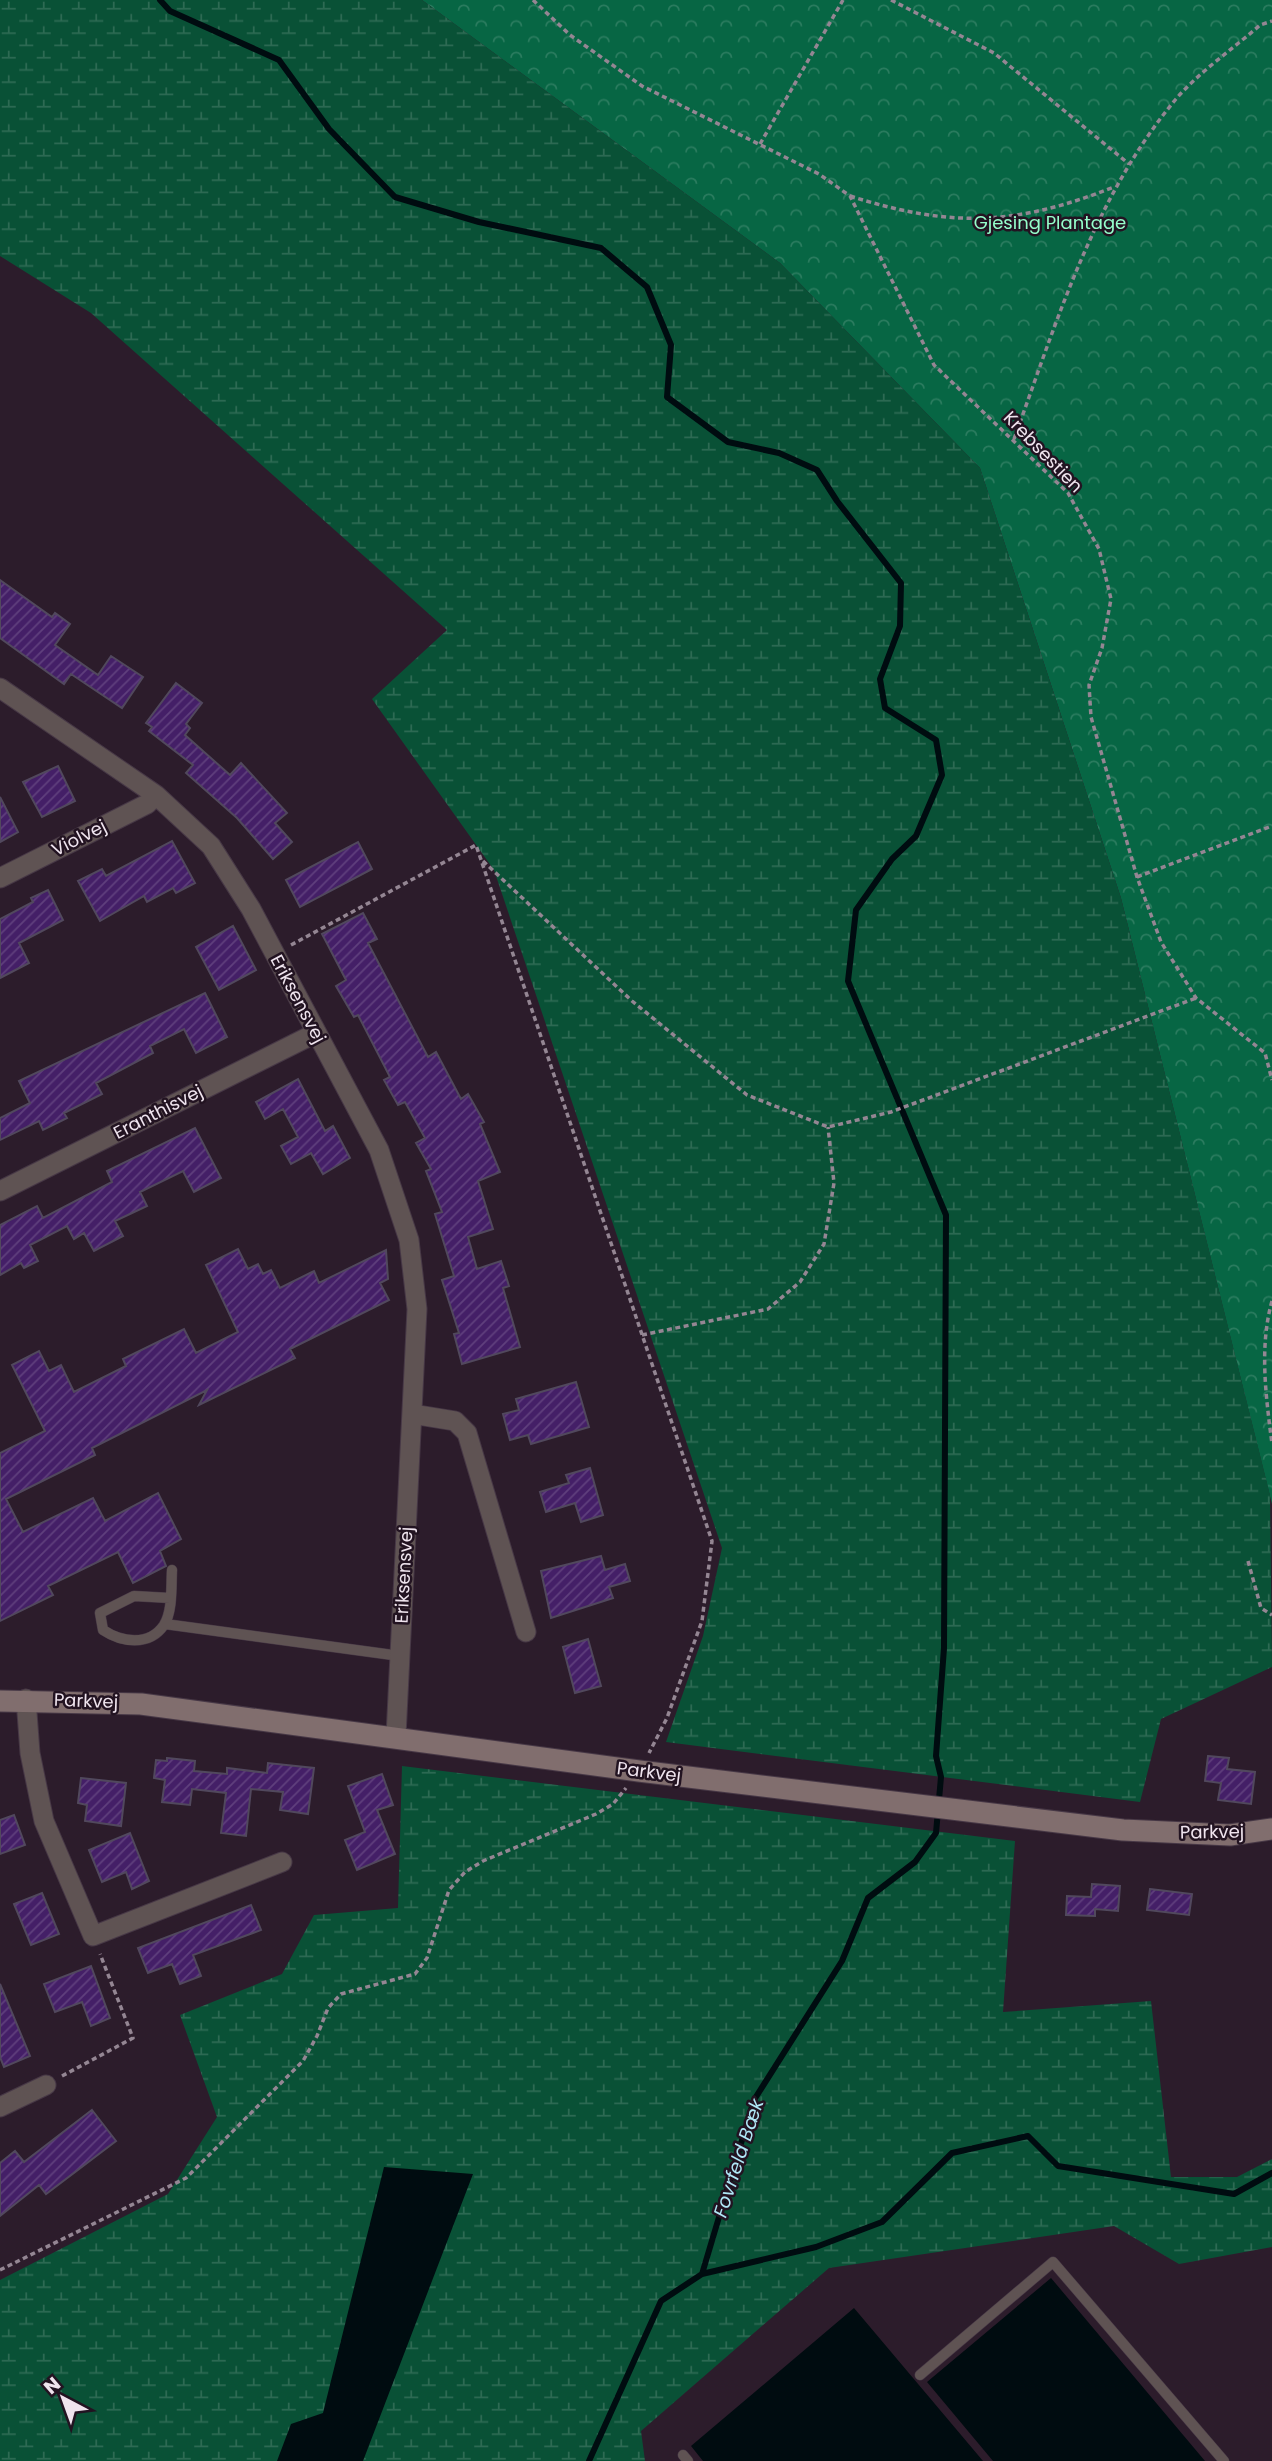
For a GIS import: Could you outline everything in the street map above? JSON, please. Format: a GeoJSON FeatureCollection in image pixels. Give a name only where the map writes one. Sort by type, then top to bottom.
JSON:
{"type":"FeatureCollection","features":[{"type":"Feature","properties":{"kind":"street","name":"Eriksensvej"},"geometry":{"type":"LineString","coordinates":[[0,688],[156,794],[211,846],[251,909],[379,1150],[409,1240],[417,1309],[396,1736]]}},
{"type":"Feature","properties":{"kind":"street","name":"Violvej"},"geometry":{"type":"LineString","coordinates":[[0,878],[147,804],[156,794]]}},
{"type":"Feature","properties":{"kind":"street","name":"Eranthisvej"},"geometry":{"type":"LineString","coordinates":[[0,1191],[316,1033]]}},
{"type":"Feature","properties":{"kind":"street"},"geometry":{"type":"LineString","coordinates":[[412,1414],[455,1421],[467,1433],[526,1632]]}},
{"type":"Feature","properties":{"kind":"street"},"geometry":{"type":"LineString","coordinates":[[26,1699],[30,1753],[44,1821],[93,1936],[282,1862]]}},
{"type":"Feature","properties":{"kind":"street","name":"Parkvej"},"geometry":{"type":"LineString","coordinates":[[0,1701],[26,1699],[141,1704],[396,1736],[639,1771],[1123,1830],[1230,1835],[1272,1829]]}},
{"type":"Feature","properties":{"kind":"street"},"geometry":{"type":"LineString","coordinates":[[0,2106],[46,2085]]}},
{"type":"Feature","properties":{"kind":"lane"},"geometry":{"type":"LineString","coordinates":[[170,1598],[134,1596],[100,1613],[103,1630],[115,1638],[128,1641],[155,1634],[165,1624],[170,1598],[172,1570]]}},
{"type":"Feature","properties":{"kind":"lane"},"geometry":{"type":"LineString","coordinates":[[165,1624],[400,1656]]}},
{"type":"Feature","properties":{"kind":"lane"},"geometry":{"type":"LineString","coordinates":[[919,2375],[1053,2262],[1224,2461]]}},
{"type":"Feature","properties":{"kind":"path","name":"Krebsestien"},"geometry":{"type":"LineString","coordinates":[[533,0],[570,35],[642,86],[819,174],[850,196],[934,365],[1068,493],[1099,549],[1111,599],[1102,648],[1089,685],[1091,717],[1137,877],[1161,942],[1196,998],[1265,1053],[1272,1080]]}},
{"type":"Feature","properties":{"kind":"path"},"geometry":{"type":"LineString","coordinates":[[760,145],[843,0]]}},
{"type":"Feature","properties":{"kind":"path"},"geometry":{"type":"LineString","coordinates":[[891,0],[994,53],[1129,164]]}},
{"type":"Feature","properties":{"kind":"path"},"geometry":{"type":"LineString","coordinates":[[1014,439],[1076,268],[1129,164],[1177,98],[1260,25],[1272,21]]}},
{"type":"Feature","properties":{"kind":"path"},"geometry":{"type":"LineString","coordinates":[[850,196],[902,212],[956,220],[1011,218],[1065,206],[1116,186]]}},
{"type":"Feature","properties":{"kind":"path"},"geometry":{"type":"LineString","coordinates":[[1137,877],[1272,826]]}},
{"type":"Feature","properties":{"kind":"path"},"geometry":{"type":"LineString","coordinates":[[0,2270],[186,2178],[303,2061],[328,2008],[341,1994],[415,1974],[427,1958],[449,1890],[464,1872],[483,1861],[613,1804],[639,1771],[667,1718],[702,1620],[712,1541],[476,845],[274,954]]}},
{"type":"Feature","properties":{"kind":"path"},"geometry":{"type":"LineString","coordinates":[[481,860],[632,1001],[747,1095],[828,1128],[891,1112],[1196,998]]}},
{"type":"Feature","properties":{"kind":"path"},"geometry":{"type":"LineString","coordinates":[[642,1335],[768,1309],[800,1282],[824,1244],[834,1183],[828,1128]]}},
{"type":"Feature","properties":{"kind":"path"},"geometry":{"type":"LineString","coordinates":[[1272,1301],[1265,1325],[1266,1399],[1272,1444]]}},
{"type":"Feature","properties":{"kind":"path"},"geometry":{"type":"LineString","coordinates":[[1248,1561],[1261,1608],[1272,1615]]}},
{"type":"Feature","properties":{"kind":"path"},"geometry":{"type":"LineString","coordinates":[[46,2085],[133,2038],[93,1936]]}},
{"type":"Feature","properties":{"kind":"green space"},"geometry":{"type":"Polygon","coordinates":[[[0,0],[422,0],[780,263],[980,468],[1121,898],[1270,1495],[1272,1667],[1161,1719],[1140,1802],[666,1742],[703,1636],[722,1548],[494,870],[372,699],[447,630],[91,313],[0,256],[0,0]]]}},
{"type":"Feature","properties":{"kind":"green space","name":"Gjesing Plantage"},"geometry":{"type":"Polygon","coordinates":[[[422,0],[1272,0],[1272,1504],[1121,898],[980,468],[780,263],[422,0]]]}},
{"type":"Feature","properties":{"kind":"green space"},"geometry":{"type":"Polygon","coordinates":[[[402,1766],[1015,1841],[1003,2012],[1151,2001],[1171,2177],[1237,2177],[1272,2159],[1272,2247],[1179,2264],[1114,2226],[829,2268],[641,2431],[645,2461],[0,2461],[0,2280],[168,2194],[217,2117],[180,2015],[282,1974],[314,1915],[398,1908],[402,1766]]]}},
{"type":"Feature","properties":{"kind":"shaded area"},"geometry":{"type":"Polygon","coordinates":[[[384,2167],[473,2174],[363,2461],[277,2461],[291,2424],[323,2413],[384,2167]]]}},
{"type":"Feature","properties":{"kind":"shaded area"},"geometry":{"type":"Polygon","coordinates":[[[1051,2278],[1205,2461],[993,2461],[927,2382],[1051,2278]]]}},
{"type":"Feature","properties":{"kind":"shaded area"},"geometry":{"type":"Polygon","coordinates":[[[854,2308],[983,2461],[703,2461],[691,2446],[854,2308]]]}},
{"type":"Feature","properties":{"kind":"building"},"geometry":{"type":"Polygon","coordinates":[[[0,580],[52,617],[55,613],[70,624],[55,645],[98,675],[111,656],[143,677],[122,708],[71,674],[64,684],[0,638],[0,580]]]}},
{"type":"Feature","properties":{"kind":"building"},"geometry":{"type":"Polygon","coordinates":[[[176,683],[202,703],[186,724],[190,728],[185,735],[230,775],[241,763],[287,813],[275,823],[292,842],[273,859],[237,818],[186,773],[193,765],[149,731],[152,727],[146,723],[176,683]]]}},
{"type":"Feature","properties":{"kind":"building"},"geometry":{"type":"Polygon","coordinates":[[[58,766],[75,801],[42,817],[23,782],[58,766]]]}},
{"type":"Feature","properties":{"kind":"building"},"geometry":{"type":"Polygon","coordinates":[[[0,797],[18,832],[0,842],[0,797]]]}},
{"type":"Feature","properties":{"kind":"building"},"geometry":{"type":"Polygon","coordinates":[[[172,841],[195,883],[176,893],[173,888],[147,902],[144,896],[100,921],[78,881],[102,869],[106,876],[172,841]]]}},
{"type":"Feature","properties":{"kind":"building"},"geometry":{"type":"Polygon","coordinates":[[[358,842],[372,869],[300,907],[286,880],[358,842]]]}},
{"type":"Feature","properties":{"kind":"building"},"geometry":{"type":"Polygon","coordinates":[[[48,890],[63,920],[19,943],[29,963],[0,978],[0,919],[33,902],[31,898],[48,890]]]}},
{"type":"Feature","properties":{"kind":"building"},"geometry":{"type":"Polygon","coordinates":[[[363,913],[377,939],[368,943],[428,1057],[436,1052],[461,1099],[468,1094],[484,1122],[480,1124],[500,1172],[478,1181],[493,1229],[468,1237],[477,1269],[501,1261],[509,1286],[503,1288],[520,1347],[462,1364],[454,1334],[459,1333],[442,1280],[454,1276],[435,1214],[442,1212],[426,1171],[431,1169],[416,1143],[425,1138],[405,1102],[398,1105],[384,1080],[390,1077],[358,1015],[354,1017],[336,986],[346,980],[322,934],[363,913]]]}},
{"type":"Feature","properties":{"kind":"building"},"geometry":{"type":"Polygon","coordinates":[[[233,926],[256,970],[219,990],[196,947],[233,926]]]}},
{"type":"Feature","properties":{"kind":"building"},"geometry":{"type":"Polygon","coordinates":[[[205,993],[227,1037],[196,1053],[184,1029],[150,1046],[153,1053],[96,1083],[102,1094],[64,1113],[67,1118],[43,1130],[39,1121],[0,1140],[0,1118],[30,1103],[19,1081],[205,993]]]}},
{"type":"Feature","properties":{"kind":"building"},"geometry":{"type":"Polygon","coordinates":[[[298,1079],[325,1131],[333,1126],[350,1158],[323,1174],[311,1153],[291,1164],[281,1146],[298,1137],[283,1109],[265,1119],[256,1102],[298,1079]]]}},
{"type":"Feature","properties":{"kind":"building"},"geometry":{"type":"Polygon","coordinates":[[[195,1128],[221,1178],[194,1192],[183,1171],[140,1192],[147,1206],[115,1221],[123,1236],[94,1251],[84,1233],[74,1239],[67,1226],[30,1245],[38,1261],[24,1268],[21,1263],[0,1275],[0,1225],[37,1206],[43,1218],[112,1182],[107,1171],[195,1128]]]}},
{"type":"Feature","properties":{"kind":"building"},"geometry":{"type":"Polygon","coordinates":[[[238,1249],[248,1269],[258,1264],[263,1274],[271,1270],[280,1288],[314,1271],[319,1283],[386,1250],[388,1279],[380,1283],[389,1300],[290,1349],[295,1358],[199,1405],[207,1390],[92,1448],[95,1455],[6,1499],[23,1532],[93,1498],[105,1521],[158,1493],[181,1539],[160,1551],[166,1566],[133,1583],[118,1552],[48,1586],[53,1595],[0,1621],[0,1453],[45,1431],[12,1365],[39,1351],[49,1371],[61,1365],[74,1392],[126,1366],[123,1359],[184,1329],[196,1353],[238,1332],[206,1265],[238,1249]]]}},
{"type":"Feature","properties":{"kind":"building"},"geometry":{"type":"Polygon","coordinates":[[[576,1382],[589,1427],[531,1444],[528,1435],[510,1440],[503,1414],[519,1410],[516,1399],[576,1382]]]}},
{"type":"Feature","properties":{"kind":"building"},"geometry":{"type":"Polygon","coordinates":[[[590,1468],[603,1515],[581,1522],[575,1503],[546,1512],[540,1492],[569,1483],[566,1475],[590,1468]]]}},
{"type":"Feature","properties":{"kind":"building"},"geometry":{"type":"Polygon","coordinates":[[[601,1556],[605,1570],[625,1564],[630,1581],[609,1587],[613,1598],[551,1618],[541,1571],[601,1556]]]}},
{"type":"Feature","properties":{"kind":"building"},"geometry":{"type":"Polygon","coordinates":[[[588,1639],[601,1686],[575,1693],[563,1647],[588,1639]]]}},
{"type":"Feature","properties":{"kind":"building"},"geometry":{"type":"Polygon","coordinates":[[[1208,1756],[1229,1758],[1227,1769],[1255,1772],[1251,1804],[1218,1800],[1221,1783],[1205,1781],[1208,1756]]]}},
{"type":"Feature","properties":{"kind":"building"},"geometry":{"type":"Polygon","coordinates":[[[167,1758],[195,1761],[194,1771],[227,1774],[227,1768],[267,1773],[268,1763],[314,1768],[308,1814],[280,1810],[283,1792],[251,1789],[246,1836],[221,1833],[226,1793],[192,1789],[190,1805],[162,1802],[165,1780],[154,1778],[156,1760],[167,1761],[167,1758]]]}},
{"type":"Feature","properties":{"kind":"building"},"geometry":{"type":"Polygon","coordinates":[[[382,1774],[393,1805],[377,1810],[395,1854],[357,1870],[345,1840],[365,1832],[348,1786],[382,1774]]]}},
{"type":"Feature","properties":{"kind":"building"},"geometry":{"type":"Polygon","coordinates":[[[81,1778],[126,1783],[121,1826],[85,1821],[87,1805],[78,1803],[81,1778]]]}},
{"type":"Feature","properties":{"kind":"building"},"geometry":{"type":"Polygon","coordinates":[[[14,1815],[25,1845],[0,1854],[0,1820],[14,1815]]]}},
{"type":"Feature","properties":{"kind":"building"},"geometry":{"type":"Polygon","coordinates":[[[130,1833],[149,1881],[132,1889],[126,1872],[102,1882],[89,1850],[130,1833]]]}},
{"type":"Feature","properties":{"kind":"building"},"geometry":{"type":"Polygon","coordinates":[[[1092,1884],[1120,1886],[1118,1911],[1095,1909],[1095,1916],[1066,1915],[1067,1896],[1091,1897],[1092,1884]]]}},
{"type":"Feature","properties":{"kind":"building"},"geometry":{"type":"Polygon","coordinates":[[[1150,1889],[1192,1894],[1189,1915],[1147,1910],[1150,1889]]]}},
{"type":"Feature","properties":{"kind":"building"},"geometry":{"type":"Polygon","coordinates":[[[42,1893],[59,1934],[31,1945],[14,1904],[42,1893]]]}},
{"type":"Feature","properties":{"kind":"building"},"geometry":{"type":"Polygon","coordinates":[[[251,1905],[261,1930],[193,1955],[201,1976],[180,1984],[172,1964],[148,1973],[138,1948],[251,1905]]]}},
{"type":"Feature","properties":{"kind":"building"},"geometry":{"type":"Polygon","coordinates":[[[91,1966],[110,2018],[91,2026],[82,2002],[55,2012],[44,1984],[91,1966]]]}},
{"type":"Feature","properties":{"kind":"building"},"geometry":{"type":"Polygon","coordinates":[[[0,1984],[30,2056],[4,2067],[0,2057],[0,1984]]]}},
{"type":"Feature","properties":{"kind":"building"},"geometry":{"type":"Polygon","coordinates":[[[92,2110],[116,2141],[46,2194],[39,2185],[0,2216],[0,2163],[15,2151],[24,2162],[92,2110]]]}},
{"type":"Feature","properties":{"kind":"waterway","name":"Fovrfeld Bæk"},"geometry":{"type":"LineString","coordinates":[[160,0],[170,11],[279,60],[329,129],[395,197],[479,222],[601,248],[647,287],[671,345],[667,397],[728,442],[779,453],[817,470],[837,501],[901,583],[900,626],[880,679],[885,708],[936,740],[942,775],[916,836],[892,859],[856,910],[848,981],[946,1215],[944,1648],[936,1756],[941,1777],[936,1833],[915,1862],[868,1898],[842,1961],[754,2100],[702,2274],[661,2301],[589,2461]]}},
{"type":"Feature","properties":{"kind":"waterway"},"geometry":{"type":"LineString","coordinates":[[702,2274],[816,2247],[882,2222],[952,2153],[1028,2136],[1058,2166],[1234,2194],[1272,2173]]}}]}
